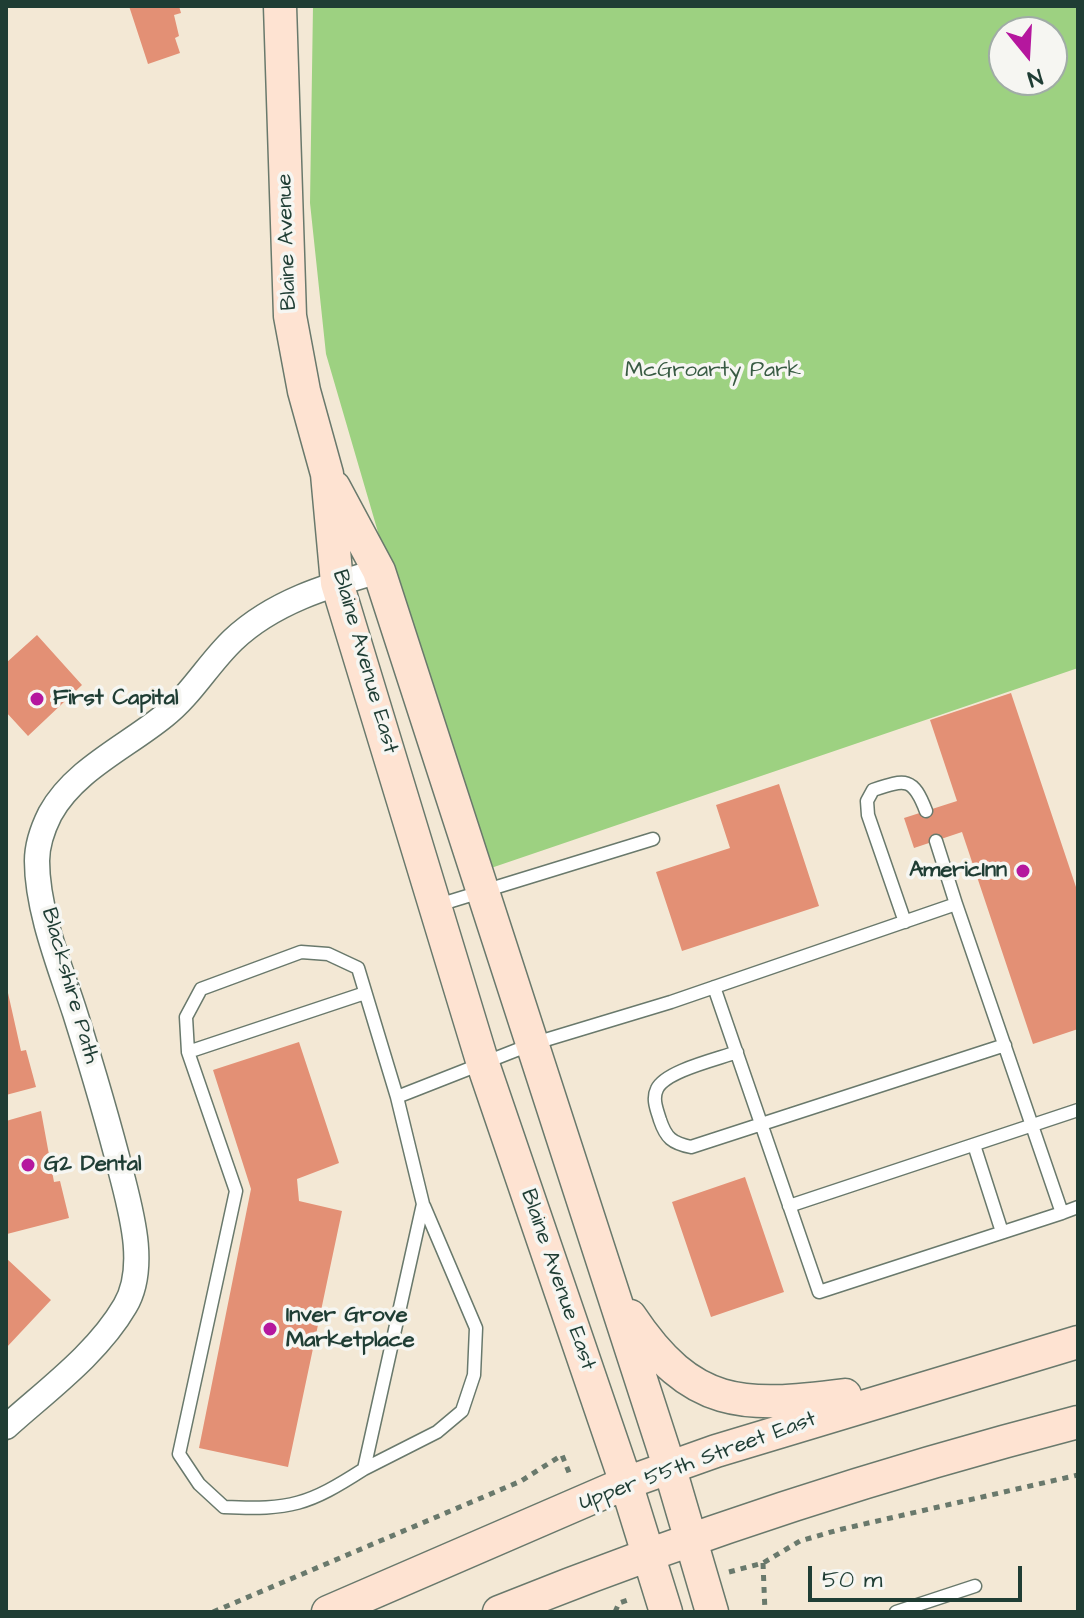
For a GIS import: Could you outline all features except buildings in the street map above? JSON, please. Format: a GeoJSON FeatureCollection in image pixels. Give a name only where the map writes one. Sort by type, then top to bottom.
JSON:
{"type":"FeatureCollection","features":[{"type":"Feature","properties":{"kind":"street","name":"Blaine Avenue"},"geometry":{"type":"LineString","coordinates":[[280,6],[290,316],[304,391],[327,474]]}},
{"type":"Feature","properties":{"kind":"street","name":"Blaine Avenue East"},"geometry":{"type":"LineString","coordinates":[[327,474],[379,571],[670,1469]]}},
{"type":"Feature","properties":{"kind":"street","name":"Blaine Avenue East"},"geometry":{"type":"LineString","coordinates":[[327,474],[337,583],[483,1064],[626,1483]]}},
{"type":"Feature","properties":{"kind":"street","name":"Blackshire Path"},"geometry":{"type":"LineString","coordinates":[[6,1427],[67,1374],[115,1320],[126,1305],[134,1282],[136,1259],[131,1211],[102,1100],[46,918],[37,861],[40,837],[51,813],[68,790],[165,715],[240,634],[259,618],[337,583],[379,571]]}},
{"type":"Feature","properties":{"kind":"street"},"geometry":{"type":"LineString","coordinates":[[611,1287],[652,1349],[680,1374],[722,1397],[774,1404],[932,1384]]}},
{"type":"Feature","properties":{"kind":"street","name":"Upper 55th Street East"},"geometry":{"type":"LineString","coordinates":[[328,1612],[626,1483],[716,1451],[1078,1342]]}},
{"type":"Feature","properties":{"kind":"street"},"geometry":{"type":"LineString","coordinates":[[499,1612],[688,1539],[888,1474],[1078,1422]]}},
{"type":"Feature","properties":{"kind":"street"},"geometry":{"type":"LineString","coordinates":[[670,1469],[688,1539],[712,1612]]}},
{"type":"Feature","properties":{"kind":"street"},"geometry":{"type":"LineString","coordinates":[[626,1483],[662,1601]]}},
{"type":"Feature","properties":{"kind":"lane"},"geometry":{"type":"LineString","coordinates":[[905,922],[868,815],[867,801],[873,790],[898,781],[918,789],[926,811]]}},
{"type":"Feature","properties":{"kind":"lane"},"geometry":{"type":"LineString","coordinates":[[435,906],[653,839]]}},
{"type":"Feature","properties":{"kind":"lane"},"geometry":{"type":"LineString","coordinates":[[936,841],[1062,1213]]}},
{"type":"Feature","properties":{"kind":"lane"},"geometry":{"type":"LineString","coordinates":[[397,1097],[532,1044],[714,987],[956,904]]}},
{"type":"Feature","properties":{"kind":"lane"},"geometry":{"type":"LineString","coordinates":[[301,952],[328,954],[358,968],[365,993],[397,1097],[423,1204],[476,1328],[474,1375],[462,1411],[437,1432],[364,1469],[317,1500],[267,1509],[224,1507],[199,1484],[179,1454],[236,1191],[188,1052],[186,1017],[201,989],[301,952]]}},
{"type":"Feature","properties":{"kind":"lane"},"geometry":{"type":"LineString","coordinates":[[714,987],[819,1292],[1078,1207]]}},
{"type":"Feature","properties":{"kind":"lane"},"geometry":{"type":"LineString","coordinates":[[188,1052],[365,993]]}},
{"type":"Feature","properties":{"kind":"lane"},"geometry":{"type":"LineString","coordinates":[[737,1052],[665,1078],[656,1089],[654,1101],[665,1135],[676,1144],[691,1147],[1005,1045]]}},
{"type":"Feature","properties":{"kind":"lane"},"geometry":{"type":"LineString","coordinates":[[789,1206],[1078,1110]]}},
{"type":"Feature","properties":{"kind":"lane"},"geometry":{"type":"LineString","coordinates":[[974,1145],[1002,1232]]}},
{"type":"Feature","properties":{"kind":"lane"},"geometry":{"type":"LineString","coordinates":[[364,1469],[423,1204]]}},
{"type":"Feature","properties":{"kind":"lane"},"geometry":{"type":"LineString","coordinates":[[896,1612],[975,1586]]}},
{"type":"Feature","properties":{"kind":"path"},"geometry":{"type":"LineString","coordinates":[[701,1579],[763,1563],[800,1541],[1078,1475]]}},
{"type":"Feature","properties":{"kind":"path"},"geometry":{"type":"LineString","coordinates":[[763,1563],[765,1612]]}},
{"type":"Feature","properties":{"kind":"path"},"geometry":{"type":"LineString","coordinates":[[615,1612],[619,1603],[662,1601]]}},
{"type":"Feature","properties":{"kind":"green space","name":"McGroarty Park"},"geometry":{"type":"Polygon","coordinates":[[[313,6],[1078,6],[1078,668],[491,868],[380,539],[326,354],[310,203],[313,6]]]}},
{"type":"Feature","properties":{"kind":"place","name":"First Capital"},"geometry":{"type":"Point","coordinates":[37,699]}},
{"type":"Feature","properties":{"kind":"place","name":"AmericInn"},"geometry":{"type":"Point","coordinates":[1023,871]}},
{"type":"Feature","properties":{"kind":"place","name":"G2 Dental"},"geometry":{"type":"Point","coordinates":[28,1165]}},
{"type":"Feature","properties":{"kind":"place","name":"Inver Grove Marketplace"},"geometry":{"type":"Point","coordinates":[270,1329]}}]}
